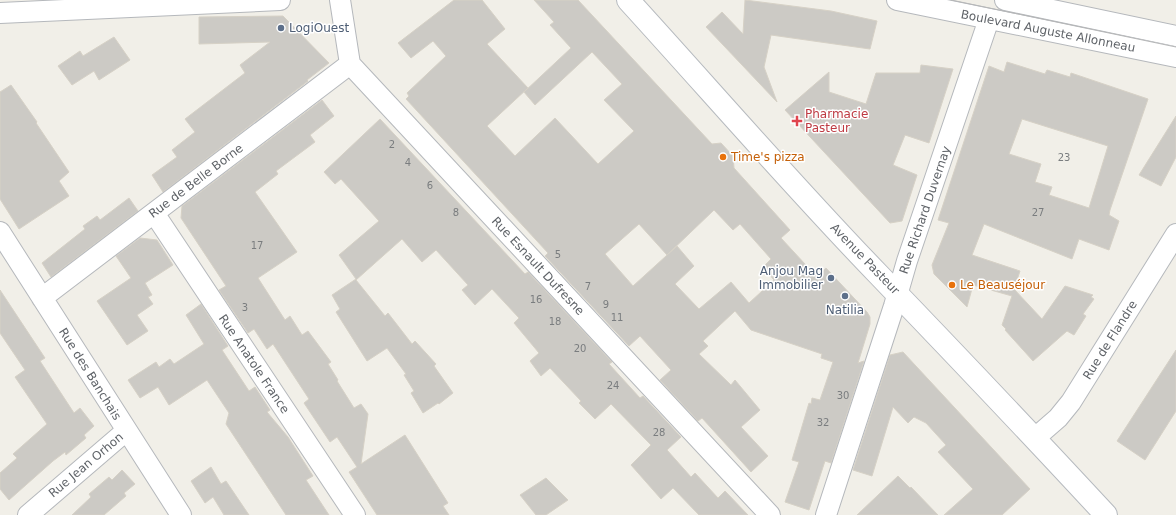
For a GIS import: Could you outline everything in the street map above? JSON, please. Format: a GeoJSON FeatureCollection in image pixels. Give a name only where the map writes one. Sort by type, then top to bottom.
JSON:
{"type":"FeatureCollection","features":[{"type":"Feature","properties":{"kind":"main road","name":"Avenue Pasteur"},"geometry":{"type":"LineString","coordinates":[[628,0],[741,127],[1106,515]]}},
{"type":"Feature","properties":{"kind":"street"},"geometry":{"type":"LineString","coordinates":[[0,13],[280,0]]}},
{"type":"Feature","properties":{"kind":"street"},"geometry":{"type":"LineString","coordinates":[[340,0],[350,64]]}},
{"type":"Feature","properties":{"kind":"street","name":"Boulevard Auguste Allonneau"},"geometry":{"type":"LineString","coordinates":[[897,0],[1176,57]]}},
{"type":"Feature","properties":{"kind":"street"},"geometry":{"type":"LineString","coordinates":[[1005,0],[1176,36]]}},
{"type":"Feature","properties":{"kind":"street","name":"Rue Richard Duvernay"},"geometry":{"type":"LineString","coordinates":[[826,515],[898,294],[907,261],[989,20]]}},
{"type":"Feature","properties":{"kind":"street","name":"Rue de Belle Borne"},"geometry":{"type":"LineString","coordinates":[[42,298],[350,64]]}},
{"type":"Feature","properties":{"kind":"street","name":"Rue Esnault Dufresne"},"geometry":{"type":"LineString","coordinates":[[350,64],[770,515]]}},
{"type":"Feature","properties":{"kind":"street","name":"Rue Anatole France"},"geometry":{"type":"LineString","coordinates":[[154,213],[355,515]]}},
{"type":"Feature","properties":{"kind":"street","name":"Rue des Banchais"},"geometry":{"type":"LineString","coordinates":[[0,232],[181,515]]}},
{"type":"Feature","properties":{"kind":"street","name":"Rue de Flandre"},"geometry":{"type":"LineString","coordinates":[[1035,438],[1058,418],[1071,402],[1176,234]]}},
{"type":"Feature","properties":{"kind":"street","name":"Rue Jean Orhon"},"geometry":{"type":"LineString","coordinates":[[28,515],[126,431]]}},
{"type":"Feature","properties":{"kind":"building"},"geometry":{"type":"Polygon","coordinates":[[[454,0],[482,0],[505,29],[487,44],[528,88],[487,126],[515,156],[555,118],[598,164],[634,131],[604,100],[622,84],[592,52],[535,105],[524,92],[571,48],[550,25],[554,22],[534,0],[578,0],[712,144],[721,143],[733,156],[734,168],[790,230],[781,238],[817,276],[826,268],[870,317],[870,324],[858,363],[864,361],[831,463],[825,461],[809,510],[785,502],[799,462],[792,460],[809,403],[811,404],[812,398],[820,400],[833,362],[821,358],[822,354],[751,330],[735,311],[703,341],[708,346],[699,354],[731,385],[735,380],[760,410],[741,427],[768,456],[751,472],[702,418],[698,421],[660,380],[671,370],[640,336],[629,346],[545,256],[548,253],[406,99],[409,96],[407,93],[446,56],[433,41],[411,58],[398,43],[454,0]],[[714,210],[667,255],[639,224],[605,254],[633,286],[677,246],[694,266],[675,284],[699,309],[731,282],[749,303],[774,280],[763,267],[771,259],[740,224],[733,230],[714,210]]]}},
{"type":"Feature","properties":{"kind":"building"},"geometry":{"type":"Polygon","coordinates":[[[745,0],[831,11],[877,21],[870,49],[771,35],[764,67],[777,102],[706,27],[722,12],[743,34],[745,0]]]}},
{"type":"Feature","properties":{"kind":"building"},"geometry":{"type":"Polygon","coordinates":[[[283,16],[329,63],[307,80],[308,81],[163,192],[152,175],[177,157],[172,150],[195,132],[185,119],[245,73],[240,65],[270,42],[199,44],[199,17],[283,16]]]}},
{"type":"Feature","properties":{"kind":"building"},"geometry":{"type":"Polygon","coordinates":[[[114,37],[130,60],[99,80],[94,71],[72,85],[58,66],[80,51],[83,56],[114,37]]]}},
{"type":"Feature","properties":{"kind":"building"},"geometry":{"type":"Polygon","coordinates":[[[1007,62],[1045,74],[1047,70],[1070,77],[1071,73],[1148,99],[1110,210],[1109,215],[1119,221],[1109,250],[1079,239],[1072,259],[984,224],[972,255],[1020,271],[1014,289],[1042,319],[1065,286],[1093,295],[1091,297],[1094,299],[1083,314],[1086,316],[1074,335],[1067,331],[1033,361],[1002,325],[1012,296],[973,285],[967,307],[934,274],[932,265],[949,223],[938,220],[989,66],[1004,72],[1007,62]],[[1022,119],[1009,154],[1041,164],[1035,182],[1052,187],[1049,195],[1089,208],[1108,146],[1022,119]]]}},
{"type":"Feature","properties":{"kind":"building"},"geometry":{"type":"Polygon","coordinates":[[[921,65],[953,69],[929,143],[905,135],[893,165],[917,175],[902,221],[890,223],[785,110],[829,72],[829,92],[866,104],[876,73],[920,73],[921,65]]]}},
{"type":"Feature","properties":{"kind":"building"},"geometry":{"type":"Polygon","coordinates":[[[11,85],[69,172],[59,181],[69,196],[19,229],[0,199],[0,92],[11,85]]]}},
{"type":"Feature","properties":{"kind":"building"},"geometry":{"type":"Polygon","coordinates":[[[322,100],[334,116],[310,135],[315,142],[276,171],[278,174],[255,192],[297,252],[258,278],[285,320],[290,316],[302,335],[308,331],[331,362],[328,364],[354,408],[361,404],[368,414],[361,464],[405,435],[448,503],[443,506],[449,515],[377,515],[349,472],[357,467],[337,437],[330,442],[304,403],[309,399],[273,344],[267,349],[254,329],[248,333],[219,290],[226,286],[181,218],[182,206],[322,100]]]}},
{"type":"Feature","properties":{"kind":"building"},"geometry":{"type":"Polygon","coordinates":[[[1176,116],[1176,157],[1161,186],[1139,175],[1176,116]]]}},
{"type":"Feature","properties":{"kind":"building"},"geometry":{"type":"Polygon","coordinates":[[[380,119],[525,274],[528,272],[612,362],[609,364],[640,398],[643,396],[681,437],[667,450],[691,477],[695,473],[718,498],[725,491],[748,515],[699,515],[673,488],[661,499],[631,465],[651,445],[611,404],[595,419],[579,403],[581,401],[550,368],[541,376],[530,361],[539,353],[514,323],[519,318],[492,289],[475,305],[462,290],[468,285],[436,250],[422,262],[402,239],[356,280],[385,316],[388,313],[412,344],[415,341],[436,364],[434,366],[453,393],[439,404],[438,403],[423,413],[411,393],[414,391],[404,375],[406,374],[387,348],[367,361],[336,312],[340,309],[332,295],[356,279],[339,255],[379,221],[341,179],[335,184],[324,172],[380,119]]]}},
{"type":"Feature","properties":{"kind":"building"},"geometry":{"type":"Polygon","coordinates":[[[129,198],[138,211],[51,277],[42,263],[85,229],[83,226],[97,216],[100,220],[129,198]]]}},
{"type":"Feature","properties":{"kind":"building"},"geometry":{"type":"Polygon","coordinates":[[[140,238],[157,240],[173,265],[145,283],[152,295],[148,297],[153,304],[137,315],[148,331],[127,345],[97,301],[131,278],[116,256],[140,238]]]}},
{"type":"Feature","properties":{"kind":"building"},"geometry":{"type":"Polygon","coordinates":[[[0,290],[45,358],[40,361],[74,413],[80,408],[94,426],[84,435],[86,438],[66,455],[65,452],[53,461],[9,500],[0,489],[0,473],[17,458],[13,454],[47,424],[15,377],[25,370],[0,333],[0,290]]]}},
{"type":"Feature","properties":{"kind":"building"},"geometry":{"type":"Polygon","coordinates":[[[201,304],[228,346],[222,350],[249,391],[255,387],[270,410],[267,412],[288,437],[313,476],[306,480],[329,515],[286,515],[226,424],[229,413],[207,380],[169,405],[158,387],[140,398],[128,380],[156,362],[159,367],[170,359],[174,364],[204,344],[186,315],[201,304]]]}},
{"type":"Feature","properties":{"kind":"building"},"geometry":{"type":"Polygon","coordinates":[[[1176,350],[1176,411],[1145,460],[1117,441],[1176,350]]]}},
{"type":"Feature","properties":{"kind":"building"},"geometry":{"type":"Polygon","coordinates":[[[903,352],[1030,489],[1002,515],[944,515],[973,489],[938,452],[946,445],[926,423],[914,417],[908,423],[893,407],[872,476],[853,470],[890,355],[903,352]]]}},
{"type":"Feature","properties":{"kind":"building"},"geometry":{"type":"Polygon","coordinates":[[[211,467],[221,484],[226,481],[249,515],[224,515],[213,497],[205,503],[191,481],[211,467]]]}},
{"type":"Feature","properties":{"kind":"building"},"geometry":{"type":"Polygon","coordinates":[[[122,470],[135,484],[124,493],[126,496],[104,515],[72,515],[91,497],[89,494],[109,477],[112,480],[122,470]]]}},
{"type":"Feature","properties":{"kind":"building"},"geometry":{"type":"Polygon","coordinates":[[[898,476],[938,515],[857,515],[898,476]]]}},
{"type":"Feature","properties":{"kind":"building"},"geometry":{"type":"Polygon","coordinates":[[[546,478],[568,500],[546,515],[536,515],[520,495],[546,478]]]}},
{"type":"Feature","properties":{"kind":"tram line"},"geometry":{"type":"LineString","coordinates":[[951,0],[1176,47]]}},
{"type":"Feature","properties":{"kind":"place","name":"LogiOuest"},"geometry":{"type":"Point","coordinates":[281,28]}},
{"type":"Feature","properties":{"kind":"place","name":"Pharmacie Pasteur"},"geometry":{"type":"Point","coordinates":[797,121]}},
{"type":"Feature","properties":{"kind":"place","name":"Time's pizza"},"geometry":{"type":"Point","coordinates":[723,157]}},
{"type":"Feature","properties":{"kind":"place","name":"Anjou Mag Immobilier"},"geometry":{"type":"Point","coordinates":[831,278]}},
{"type":"Feature","properties":{"kind":"place","name":"Le Beauséjour"},"geometry":{"type":"Point","coordinates":[952,285]}},
{"type":"Feature","properties":{"kind":"place","name":"Natilia"},"geometry":{"type":"Point","coordinates":[845,296]}}]}
